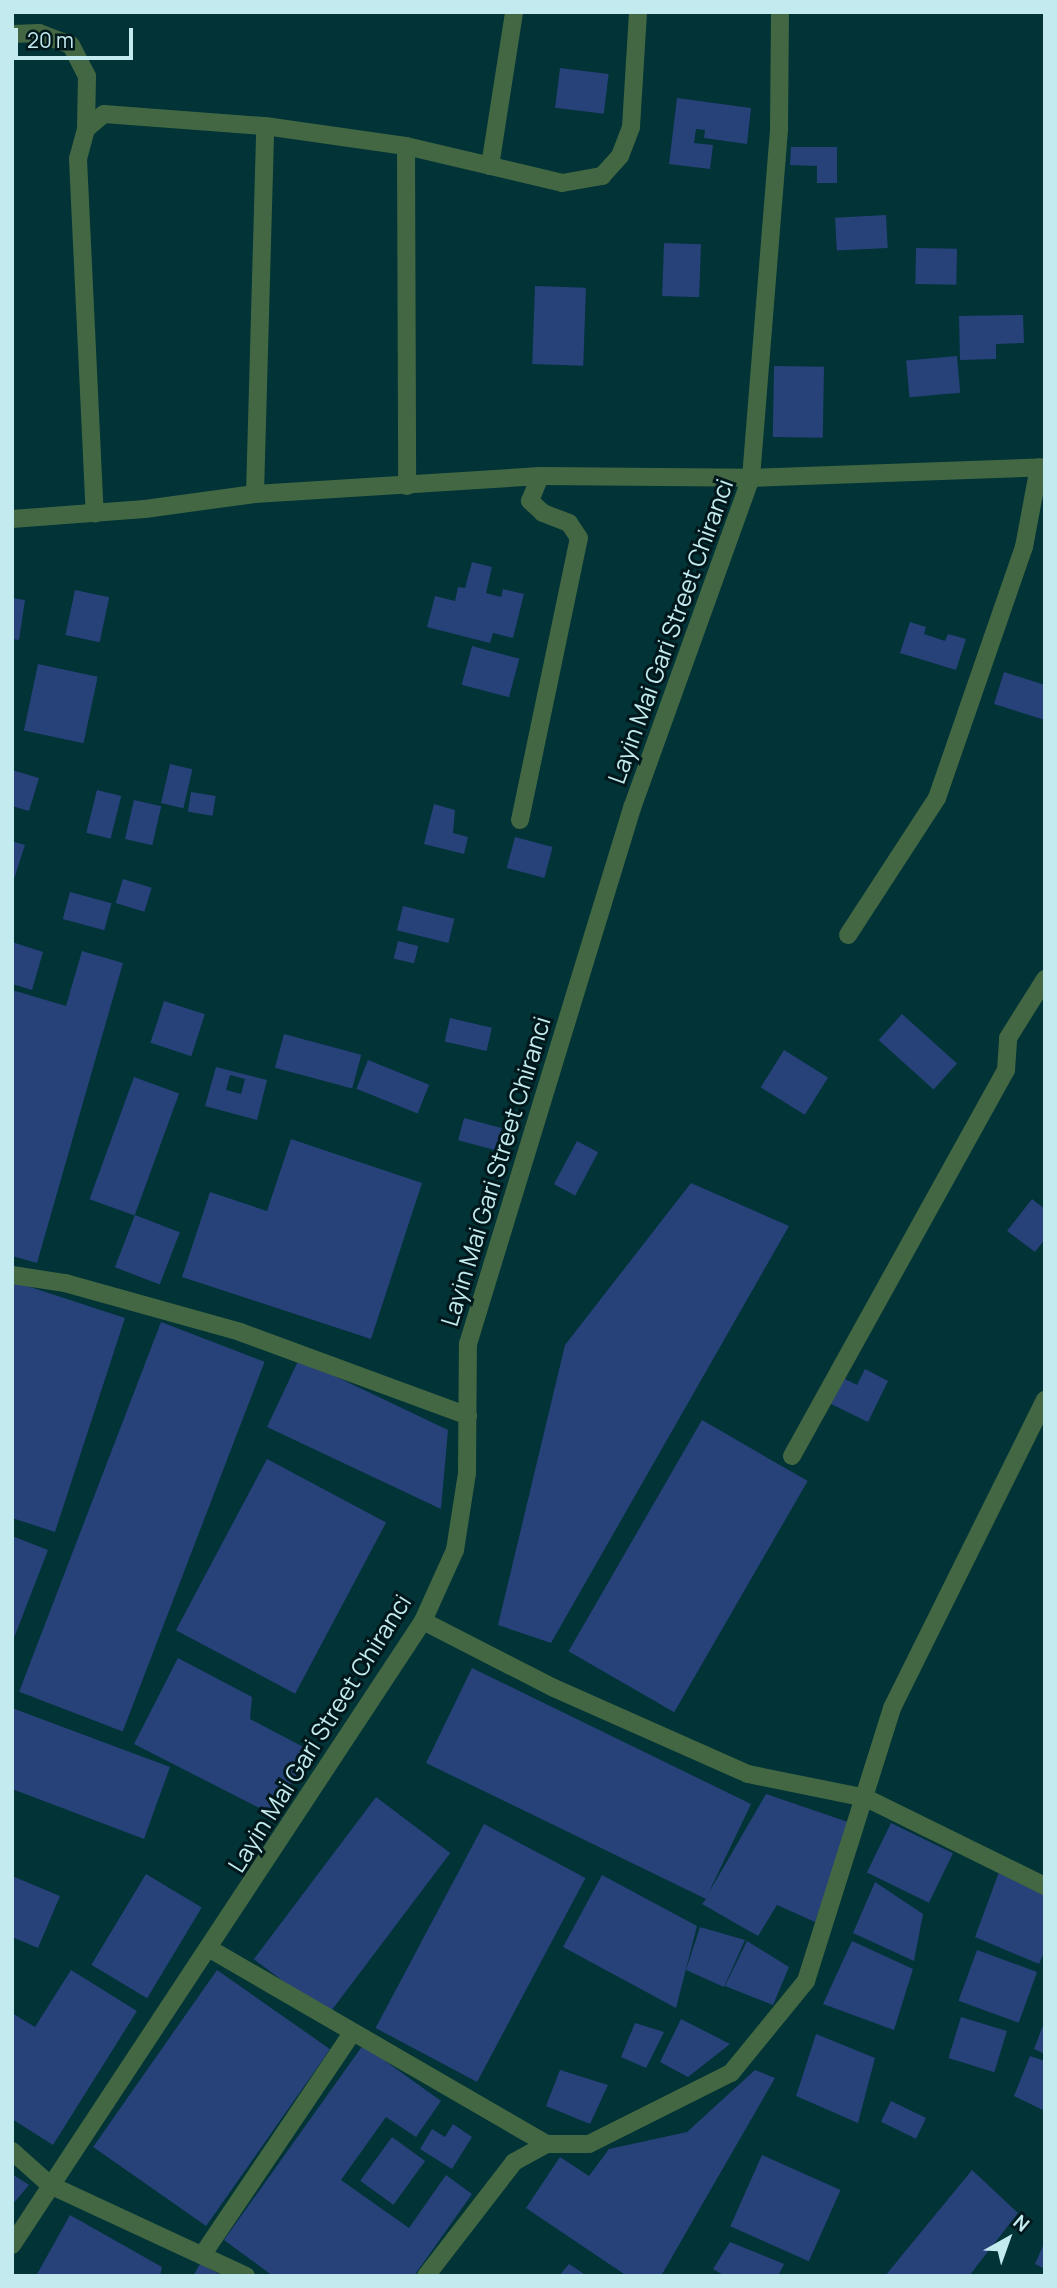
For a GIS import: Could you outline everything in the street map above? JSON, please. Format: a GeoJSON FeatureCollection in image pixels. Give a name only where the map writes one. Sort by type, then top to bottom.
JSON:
{"type":"FeatureCollection","features":[{"type":"Feature","properties":{"kind":"street"},"geometry":{"type":"LineString","coordinates":[[490,166],[514,12]]}},
{"type":"Feature","properties":{"kind":"street"},"geometry":{"type":"LineString","coordinates":[[86,129],[104,114],[265,126],[406,146],[562,183],[602,176],[620,156],[631,127],[638,12]]}},
{"type":"Feature","properties":{"kind":"street","name":"Layin Mai Gari Street Chiranci"},"geometry":{"type":"LineString","coordinates":[[12,2245],[210,1949],[423,1621],[456,1550],[467,1474],[472,1331],[632,808],[751,478],[779,127],[780,12]]}},
{"type":"Feature","properties":{"kind":"street"},"geometry":{"type":"LineString","coordinates":[[12,34],[39,33],[71,46],[87,76],[86,129],[78,159],[95,514]]}},
{"type":"Feature","properties":{"kind":"street"},"geometry":{"type":"LineString","coordinates":[[255,494],[265,126]]}},
{"type":"Feature","properties":{"kind":"street"},"geometry":{"type":"LineString","coordinates":[[406,146],[407,486]]}},
{"type":"Feature","properties":{"kind":"street"},"geometry":{"type":"LineString","coordinates":[[12,519],[95,514],[255,494],[407,486],[540,475],[751,478],[1042,467],[1024,547],[937,798],[848,935]]}},
{"type":"Feature","properties":{"kind":"street"},"geometry":{"type":"LineString","coordinates":[[520,820],[579,538],[569,523],[543,513],[530,501],[540,475]]}},
{"type":"Feature","properties":{"kind":"street"},"geometry":{"type":"LineString","coordinates":[[792,1456],[1006,1070],[1008,1038],[1045,979]]}},
{"type":"Feature","properties":{"kind":"street"},"geometry":{"type":"LineString","coordinates":[[12,1275],[65,1283],[240,1332],[468,1416]]}},
{"type":"Feature","properties":{"kind":"street"},"geometry":{"type":"LineString","coordinates":[[210,1949],[545,2144],[589,2144],[731,2073],[806,1981],[866,1798],[891,1708],[1045,1399]]}},
{"type":"Feature","properties":{"kind":"street"},"geometry":{"type":"LineString","coordinates":[[423,1621],[554,1688],[748,1774],[866,1798],[1045,1886]]}},
{"type":"Feature","properties":{"kind":"street"},"geometry":{"type":"LineString","coordinates":[[203,2255],[352,2033]]}},
{"type":"Feature","properties":{"kind":"street"},"geometry":{"type":"LineString","coordinates":[[426,2276],[514,2162],[545,2144]]}},
{"type":"Feature","properties":{"kind":"street"},"geometry":{"type":"LineString","coordinates":[[12,2151],[50,2185],[246,2276]]}},
{"type":"Feature","properties":{"kind":"building"},"geometry":{"type":"Polygon","coordinates":[[[560,68],[609,74],[604,114],[555,108],[560,68]]]}},
{"type":"Feature","properties":{"kind":"building"},"geometry":{"type":"Polygon","coordinates":[[[677,98],[751,108],[747,144],[704,138],[705,130],[696,129],[694,143],[713,145],[710,169],[669,164],[677,98]]]}},
{"type":"Feature","properties":{"kind":"building"},"geometry":{"type":"Polygon","coordinates":[[[791,147],[837,147],[837,183],[817,183],[817,166],[790,165],[791,147]]]}},
{"type":"Feature","properties":{"kind":"building"},"geometry":{"type":"Polygon","coordinates":[[[886,215],[888,248],[837,251],[835,218],[886,215]]]}},
{"type":"Feature","properties":{"kind":"building"},"geometry":{"type":"Polygon","coordinates":[[[664,243],[701,244],[699,297],[662,296],[664,243]]]}},
{"type":"Feature","properties":{"kind":"building"},"geometry":{"type":"Polygon","coordinates":[[[916,248],[957,249],[956,285],[915,284],[916,248]]]}},
{"type":"Feature","properties":{"kind":"building"},"geometry":{"type":"Polygon","coordinates":[[[535,286],[586,288],[583,366],[532,364],[535,286]]]}},
{"type":"Feature","properties":{"kind":"building"},"geometry":{"type":"Polygon","coordinates":[[[1023,315],[1024,343],[996,344],[996,359],[960,360],[959,316],[1023,315]]]}},
{"type":"Feature","properties":{"kind":"building"},"geometry":{"type":"Polygon","coordinates":[[[957,356],[960,393],[909,397],[906,360],[957,356]]]}},
{"type":"Feature","properties":{"kind":"building"},"geometry":{"type":"Polygon","coordinates":[[[774,366],[824,367],[823,438],[773,437],[774,366]]]}},
{"type":"Feature","properties":{"kind":"building"},"geometry":{"type":"Polygon","coordinates":[[[472,562],[492,567],[486,593],[501,597],[503,589],[524,594],[513,638],[493,633],[490,643],[427,627],[435,596],[455,601],[458,587],[465,588],[472,562]]]}},
{"type":"Feature","properties":{"kind":"building"},"geometry":{"type":"Polygon","coordinates":[[[75,590],[109,597],[100,642],[65,635],[75,590]]]}},
{"type":"Feature","properties":{"kind":"building"},"geometry":{"type":"Polygon","coordinates":[[[12,598],[25,600],[19,640],[12,639],[12,598]]]}},
{"type":"Feature","properties":{"kind":"building"},"geometry":{"type":"Polygon","coordinates":[[[910,622],[926,627],[924,634],[945,641],[948,634],[966,639],[956,670],[900,653],[910,622]]]}},
{"type":"Feature","properties":{"kind":"building"},"geometry":{"type":"Polygon","coordinates":[[[472,646],[519,659],[509,697],[462,685],[472,646]]]}},
{"type":"Feature","properties":{"kind":"building"},"geometry":{"type":"Polygon","coordinates":[[[38,664],[98,677],[84,743],[24,731],[38,664]]]}},
{"type":"Feature","properties":{"kind":"building"},"geometry":{"type":"Polygon","coordinates":[[[1004,672],[1045,685],[1045,720],[994,704],[1004,672]]]}},
{"type":"Feature","properties":{"kind":"building"},"geometry":{"type":"Polygon","coordinates":[[[170,764],[192,769],[183,808],[161,803],[170,764]]]}},
{"type":"Feature","properties":{"kind":"building"},"geometry":{"type":"Polygon","coordinates":[[[12,770],[39,778],[29,811],[12,806],[12,770]]]}},
{"type":"Feature","properties":{"kind":"building"},"geometry":{"type":"Polygon","coordinates":[[[97,790],[121,796],[111,839],[86,833],[97,790]]]}},
{"type":"Feature","properties":{"kind":"building"},"geometry":{"type":"Polygon","coordinates":[[[191,792],[216,796],[213,816],[188,812],[191,792]]]}},
{"type":"Feature","properties":{"kind":"building"},"geometry":{"type":"Polygon","coordinates":[[[134,800],[161,806],[152,845],[125,839],[134,800]]]}},
{"type":"Feature","properties":{"kind":"building"},"geometry":{"type":"Polygon","coordinates":[[[434,804],[455,810],[453,833],[468,837],[464,854],[424,844],[434,804]]]}},
{"type":"Feature","properties":{"kind":"building"},"geometry":{"type":"Polygon","coordinates":[[[515,837],[553,847],[544,878],[507,868],[515,837]]]}},
{"type":"Feature","properties":{"kind":"building"},"geometry":{"type":"Polygon","coordinates":[[[12,841],[25,845],[13,882],[12,882],[12,841]]]}},
{"type":"Feature","properties":{"kind":"building"},"geometry":{"type":"Polygon","coordinates":[[[123,879],[152,888],[144,912],[116,903],[123,879]]]}},
{"type":"Feature","properties":{"kind":"building"},"geometry":{"type":"Polygon","coordinates":[[[70,892],[112,903],[104,930],[63,919],[70,892]]]}},
{"type":"Feature","properties":{"kind":"building"},"geometry":{"type":"Polygon","coordinates":[[[403,906],[454,919],[448,943],[397,930],[403,906]]]}},
{"type":"Feature","properties":{"kind":"building"},"geometry":{"type":"Polygon","coordinates":[[[398,941],[418,946],[414,964],[394,958],[398,941]]]}},
{"type":"Feature","properties":{"kind":"building"},"geometry":{"type":"Polygon","coordinates":[[[12,942],[43,952],[32,990],[12,984],[12,942]]]}},
{"type":"Feature","properties":{"kind":"building"},"geometry":{"type":"Polygon","coordinates":[[[82,951],[123,963],[37,1263],[12,1256],[12,990],[66,1006],[82,951]]]}},
{"type":"Feature","properties":{"kind":"building"},"geometry":{"type":"Polygon","coordinates":[[[164,1001],[205,1014],[191,1056],[150,1043],[164,1001]]]}},
{"type":"Feature","properties":{"kind":"building"},"geometry":{"type":"Polygon","coordinates":[[[902,1014],[957,1064],[934,1090],[879,1040],[902,1014]]]}},
{"type":"Feature","properties":{"kind":"building"},"geometry":{"type":"Polygon","coordinates":[[[450,1018],[492,1028],[486,1051],[445,1041],[450,1018]]]}},
{"type":"Feature","properties":{"kind":"building"},"geometry":{"type":"Polygon","coordinates":[[[284,1034],[361,1055],[352,1089],[275,1068],[284,1034]]]}},
{"type":"Feature","properties":{"kind":"building"},"geometry":{"type":"Polygon","coordinates":[[[784,1050],[828,1078],[805,1115],[761,1087],[784,1050]]]}},
{"type":"Feature","properties":{"kind":"building"},"geometry":{"type":"Polygon","coordinates":[[[368,1060],[429,1085],[418,1113],[356,1089],[368,1060]]]}},
{"type":"Feature","properties":{"kind":"building"},"geometry":{"type":"Polygon","coordinates":[[[216,1067],[267,1080],[257,1120],[205,1106],[216,1067]],[[230,1075],[226,1090],[241,1094],[245,1079],[230,1075]]]}},
{"type":"Feature","properties":{"kind":"building"},"geometry":{"type":"Polygon","coordinates":[[[134,1077],[179,1093],[135,1216],[90,1199],[134,1077]]]}},
{"type":"Feature","properties":{"kind":"building"},"geometry":{"type":"Polygon","coordinates":[[[464,1118],[502,1128],[496,1150],[458,1140],[464,1118]]]}},
{"type":"Feature","properties":{"kind":"building"},"geometry":{"type":"Polygon","coordinates":[[[291,1139],[422,1183],[371,1339],[182,1277],[210,1192],[267,1211],[291,1139]]]}},
{"type":"Feature","properties":{"kind":"building"},"geometry":{"type":"Polygon","coordinates":[[[577,1141],[598,1152],[575,1196],[554,1184],[577,1141]]]}},
{"type":"Feature","properties":{"kind":"building"},"geometry":{"type":"Polygon","coordinates":[[[691,1183],[789,1226],[551,1643],[498,1625],[565,1345],[691,1183]]]}},
{"type":"Feature","properties":{"kind":"building"},"geometry":{"type":"Polygon","coordinates":[[[1032,1199],[1045,1209],[1045,1239],[1035,1252],[1007,1231],[1032,1199]]]}},
{"type":"Feature","properties":{"kind":"building"},"geometry":{"type":"Polygon","coordinates":[[[135,1215],[180,1232],[160,1284],[115,1267],[135,1215]]]}},
{"type":"Feature","properties":{"kind":"building"},"geometry":{"type":"Polygon","coordinates":[[[12,1281],[125,1318],[55,1532],[12,1518],[12,1281]]]}},
{"type":"Feature","properties":{"kind":"building"},"geometry":{"type":"Polygon","coordinates":[[[161,1322],[265,1362],[123,1731],[19,1692],[161,1322]]]}},
{"type":"Feature","properties":{"kind":"building"},"geometry":{"type":"Polygon","coordinates":[[[299,1359],[448,1430],[441,1509],[267,1427],[299,1359]]]}},
{"type":"Feature","properties":{"kind":"building"},"geometry":{"type":"Polygon","coordinates":[[[865,1369],[888,1381],[868,1422],[827,1402],[839,1376],[857,1385],[865,1369]]]}},
{"type":"Feature","properties":{"kind":"building"},"geometry":{"type":"Polygon","coordinates":[[[702,1420],[808,1481],[674,1712],[568,1651],[702,1420]]]}},
{"type":"Feature","properties":{"kind":"building"},"geometry":{"type":"Polygon","coordinates":[[[267,1459],[386,1522],[295,1694],[176,1630],[267,1459]]]}},
{"type":"Feature","properties":{"kind":"building"},"geometry":{"type":"Polygon","coordinates":[[[12,1536],[48,1550],[12,1643],[12,1536]]]}},
{"type":"Feature","properties":{"kind":"building"},"geometry":{"type":"Polygon","coordinates":[[[178,1658],[252,1697],[250,1719],[309,1750],[275,1816],[134,1744],[178,1658]]]}},
{"type":"Feature","properties":{"kind":"building"},"geometry":{"type":"Polygon","coordinates":[[[472,1668],[751,1804],[708,1894],[766,1794],[851,1823],[815,1922],[777,1905],[758,1936],[702,1904],[706,1899],[426,1763],[472,1668]]]}},
{"type":"Feature","properties":{"kind":"building"},"geometry":{"type":"Polygon","coordinates":[[[12,1708],[170,1767],[144,1839],[12,1789],[12,1708]]]}},
{"type":"Feature","properties":{"kind":"building"},"geometry":{"type":"Polygon","coordinates":[[[376,1797],[450,1853],[328,2015],[254,1959],[376,1797]]]}},
{"type":"Feature","properties":{"kind":"building"},"geometry":{"type":"Polygon","coordinates":[[[891,1823],[953,1853],[929,1903],[867,1872],[891,1823]]]}},
{"type":"Feature","properties":{"kind":"building"},"geometry":{"type":"Polygon","coordinates":[[[484,1824],[586,1878],[477,2082],[376,2028],[484,1824]]]}},
{"type":"Feature","properties":{"kind":"building"},"geometry":{"type":"Polygon","coordinates":[[[999,1872],[1045,1895],[1045,1950],[1039,1964],[975,1937],[999,1872]]]}},
{"type":"Feature","properties":{"kind":"building"},"geometry":{"type":"Polygon","coordinates":[[[146,1874],[202,1907],[147,1998],[91,1965],[146,1874]]]}},
{"type":"Feature","properties":{"kind":"building"},"geometry":{"type":"Polygon","coordinates":[[[602,1875],[697,1926],[676,2008],[563,1947],[602,1875]]]}},
{"type":"Feature","properties":{"kind":"building"},"geometry":{"type":"Polygon","coordinates":[[[12,1876],[60,1896],[38,1948],[12,1937],[12,1876]]]}},
{"type":"Feature","properties":{"kind":"building"},"geometry":{"type":"Polygon","coordinates":[[[875,1882],[923,1914],[914,1961],[853,1933],[875,1882]]]}},
{"type":"Feature","properties":{"kind":"building"},"geometry":{"type":"Polygon","coordinates":[[[700,1927],[745,1940],[724,1987],[686,1970],[700,1927]]]}},
{"type":"Feature","properties":{"kind":"building"},"geometry":{"type":"Polygon","coordinates":[[[747,1941],[789,1967],[773,2005],[725,1986],[747,1941]]]}},
{"type":"Feature","properties":{"kind":"building"},"geometry":{"type":"Polygon","coordinates":[[[852,1941],[913,1969],[894,2030],[823,2004],[852,1941]]]}},
{"type":"Feature","properties":{"kind":"building"},"geometry":{"type":"Polygon","coordinates":[[[977,1950],[1037,1972],[1019,2023],[959,2001],[977,1950]]]}},
{"type":"Feature","properties":{"kind":"building"},"geometry":{"type":"Polygon","coordinates":[[[71,1970],[137,2011],[53,2145],[12,2119],[12,2013],[35,2027],[71,1970]]]}},
{"type":"Feature","properties":{"kind":"building"},"geometry":{"type":"Polygon","coordinates":[[[217,1970],[330,2049],[206,2226],[93,2147],[217,1970]]]}},
{"type":"Feature","properties":{"kind":"building"},"geometry":{"type":"Polygon","coordinates":[[[961,2017],[1007,2031],[994,2072],[948,2058],[961,2017]]]}},
{"type":"Feature","properties":{"kind":"building"},"geometry":{"type":"Polygon","coordinates":[[[681,2019],[730,2044],[688,2077],[660,2062],[681,2019]]]}},
{"type":"Feature","properties":{"kind":"building"},"geometry":{"type":"Polygon","coordinates":[[[1045,2020],[1045,2054],[1034,2049],[1045,2020]]]}},
{"type":"Feature","properties":{"kind":"building"},"geometry":{"type":"Polygon","coordinates":[[[635,2023],[664,2032],[646,2068],[621,2057],[635,2023]]]}},
{"type":"Feature","properties":{"kind":"building"},"geometry":{"type":"Polygon","coordinates":[[[816,2034],[875,2058],[858,2123],[796,2096],[816,2034]]]}},
{"type":"Feature","properties":{"kind":"building"},"geometry":{"type":"Polygon","coordinates":[[[363,2045],[441,2101],[416,2137],[386,2117],[341,2180],[409,2228],[446,2175],[472,2194],[414,2276],[273,2276],[224,2240],[363,2045]]]}},
{"type":"Feature","properties":{"kind":"building"},"geometry":{"type":"Polygon","coordinates":[[[1030,2056],[1045,2061],[1045,2111],[1014,2096],[1030,2056]]]}},
{"type":"Feature","properties":{"kind":"building"},"geometry":{"type":"Polygon","coordinates":[[[560,2070],[608,2085],[590,2124],[546,2106],[560,2070]]]}},
{"type":"Feature","properties":{"kind":"building"},"geometry":{"type":"Polygon","coordinates":[[[755,2070],[775,2078],[661,2276],[627,2276],[526,2208],[560,2157],[589,2176],[609,2149],[687,2132],[755,2070]]]}},
{"type":"Feature","properties":{"kind":"building"},"geometry":{"type":"Polygon","coordinates":[[[891,2101],[926,2118],[916,2139],[881,2122],[891,2101]]]}},
{"type":"Feature","properties":{"kind":"building"},"geometry":{"type":"Polygon","coordinates":[[[453,2124],[472,2137],[452,2169],[420,2149],[432,2129],[445,2137],[453,2124]]]}},
{"type":"Feature","properties":{"kind":"building"},"geometry":{"type":"Polygon","coordinates":[[[392,2137],[425,2161],[393,2205],[360,2181],[392,2137]]]}},
{"type":"Feature","properties":{"kind":"building"},"geometry":{"type":"Polygon","coordinates":[[[762,2155],[841,2190],[809,2261],[730,2226],[762,2155]]]}},
{"type":"Feature","properties":{"kind":"building"},"geometry":{"type":"Polygon","coordinates":[[[972,2170],[1018,2213],[969,2276],[885,2276],[972,2170]]]}},
{"type":"Feature","properties":{"kind":"building"},"geometry":{"type":"Polygon","coordinates":[[[12,2174],[29,2185],[12,2205],[12,2174]]]}},
{"type":"Feature","properties":{"kind":"building"},"geometry":{"type":"Polygon","coordinates":[[[70,2215],[162,2267],[160,2276],[36,2276],[70,2215]]]}},
{"type":"Feature","properties":{"kind":"building"},"geometry":{"type":"Polygon","coordinates":[[[1045,2241],[1045,2269],[1035,2264],[1045,2241]]]}},
{"type":"Feature","properties":{"kind":"building"},"geometry":{"type":"Polygon","coordinates":[[[730,2242],[784,2264],[778,2276],[725,2276],[713,2269],[730,2242]]]}},
{"type":"Feature","properties":{"kind":"building"},"geometry":{"type":"Polygon","coordinates":[[[200,2264],[223,2276],[193,2276],[200,2264]]]}},
{"type":"Feature","properties":{"kind":"building"},"geometry":{"type":"Polygon","coordinates":[[[569,2264],[587,2276],[559,2276],[569,2264]]]}}]}
